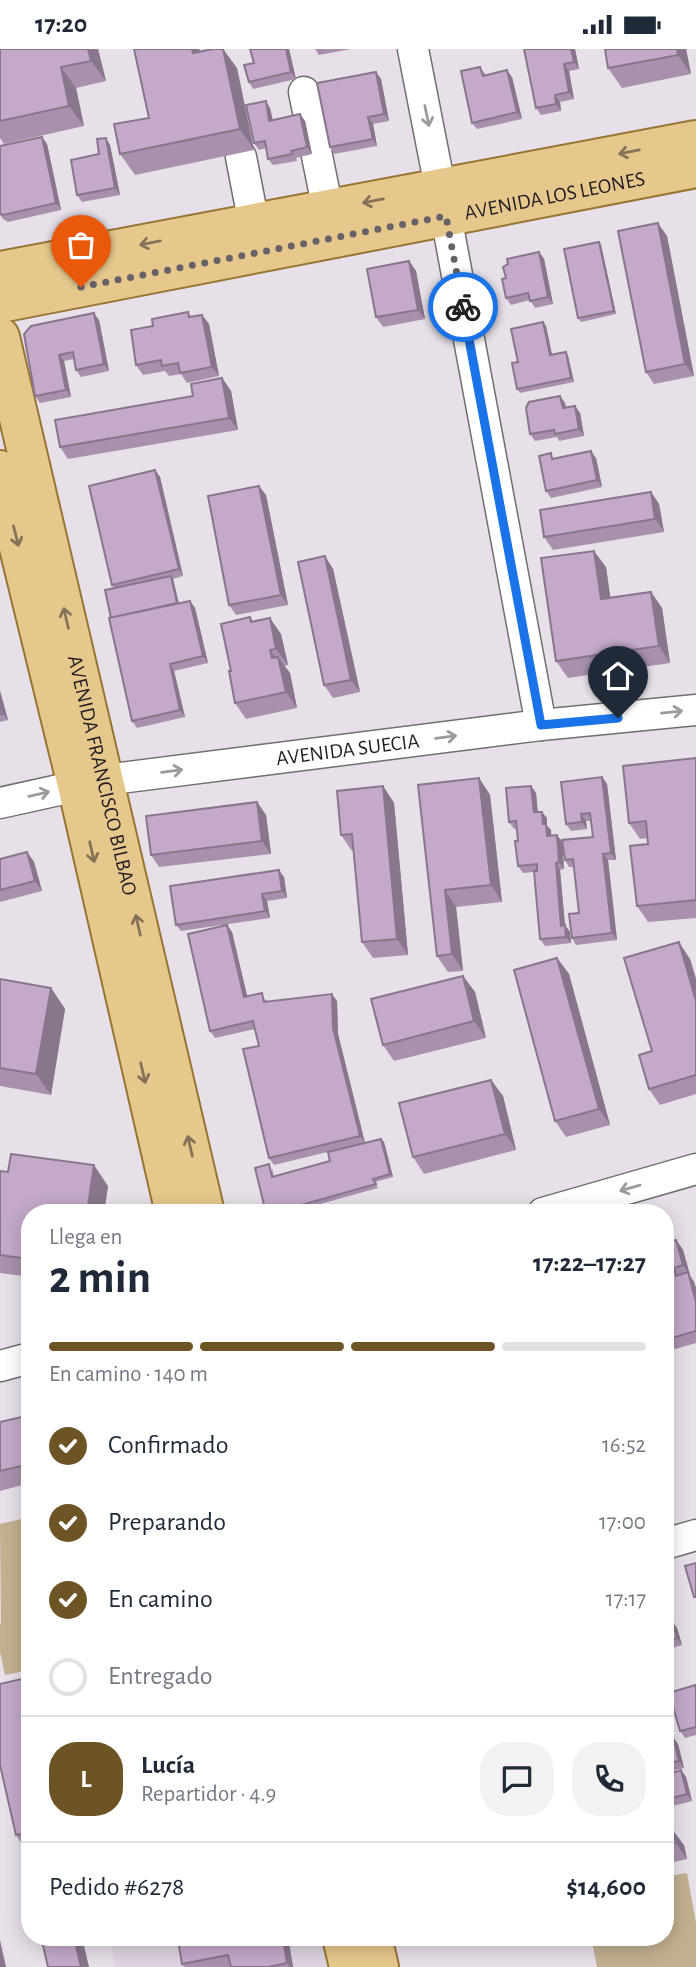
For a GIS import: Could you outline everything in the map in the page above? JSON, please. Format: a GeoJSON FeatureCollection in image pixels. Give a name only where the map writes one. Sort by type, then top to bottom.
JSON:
{"type":"FeatureCollection","features":[{"type":"Feature","properties":{"kind":"main road","name":"AVENIDA LOS LEONES"},"geometry":{"type":"LineString","coordinates":[[0,303],[443,202],[696,139]]}},
{"type":"Feature","properties":{"kind":"main road","name":"AVENIDA LOS LEONES"},"geometry":{"type":"LineString","coordinates":[[0,271],[328,210],[443,202],[696,168]]}},
{"type":"Feature","properties":{"kind":"main road","name":"AVENIDA FRANCISCO BILBAO"},"geometry":{"type":"LineString","coordinates":[[0,337],[173,1204]]}},
{"type":"Feature","properties":{"kind":"main road","name":"AVENIDA FRANCISCO BILBAO"},"geometry":{"type":"LineString","coordinates":[[0,470],[90,783],[203,1204]]}},
{"type":"Feature","properties":{"kind":"main road"},"geometry":{"type":"LineString","coordinates":[[344,1946],[349,1967]]}},
{"type":"Feature","properties":{"kind":"main road"},"geometry":{"type":"LineString","coordinates":[[374,1946],[379,1967]]}},
{"type":"Feature","properties":{"kind":"street"},"geometry":{"type":"LineString","coordinates":[[413,49],[541,725]]}},
{"type":"Feature","properties":{"kind":"street"},"geometry":{"type":"LineString","coordinates":[[304,92],[328,210]]}},
{"type":"Feature","properties":{"kind":"street"},"geometry":{"type":"LineString","coordinates":[[241,157],[254,224]]}},
{"type":"Feature","properties":{"kind":"street","name":"AVENIDA SUECIA"},"geometry":{"type":"LineString","coordinates":[[0,803],[90,783],[541,725],[696,710]]}},
{"type":"Feature","properties":{"kind":"street"},"geometry":{"type":"LineString","coordinates":[[574,1204],[696,1169]]}},
{"type":"Feature","properties":{"kind":"street"},"geometry":{"type":"LineString","coordinates":[[0,1366],[21,1360]]}},
{"type":"Feature","properties":{"kind":"street"},"geometry":{"type":"LineString","coordinates":[[674,1541],[696,1535]]}},
{"type":"Feature","properties":{"kind":"shaded area"},"geometry":{"type":"Polygon","coordinates":[[[21,1519],[21,1672],[5,1675],[0,1652],[0,1524],[21,1519]]]}},
{"type":"Feature","properties":{"kind":"shaded area"},"geometry":{"type":"Polygon","coordinates":[[[687,1873],[696,1923],[696,1967],[597,1967],[593,1946],[674,1946],[674,1875],[687,1873]]]}},
{"type":"Feature","properties":{"kind":"shaded area"},"geometry":{"type":"Polygon","coordinates":[[[112,1946],[323,1946],[327,1967],[115,1967],[112,1946]]]}},
{"type":"Feature","properties":{"kind":"building"},"geometry":{"type":"Polygon","coordinates":[[[0,49],[88,49],[91,61],[61,67],[69,106],[0,121],[0,49]]]}},
{"type":"Feature","properties":{"kind":"building"},"geometry":{"type":"Polygon","coordinates":[[[134,49],[192,49],[193,53],[223,49],[240,129],[120,154],[114,124],[149,118],[134,49]]]}},
{"type":"Feature","properties":{"kind":"building"},"geometry":{"type":"Polygon","coordinates":[[[250,49],[286,49],[291,72],[249,82],[244,65],[254,63],[250,49]]]}},
{"type":"Feature","properties":{"kind":"building"},"geometry":{"type":"Polygon","coordinates":[[[524,49],[571,49],[574,62],[564,64],[569,92],[555,95],[556,104],[536,108],[524,49]]]}},
{"type":"Feature","properties":{"kind":"building"},"geometry":{"type":"Polygon","coordinates":[[[605,49],[677,49],[678,55],[608,68],[605,49]]]}},
{"type":"Feature","properties":{"kind":"building"},"geometry":{"type":"Polygon","coordinates":[[[480,67],[483,76],[507,70],[517,112],[472,123],[461,71],[480,67]]]}},
{"type":"Feature","properties":{"kind":"building"},"geometry":{"type":"Polygon","coordinates":[[[376,72],[384,114],[368,117],[373,139],[330,147],[317,83],[376,72]]]}},
{"type":"Feature","properties":{"kind":"building"},"geometry":{"type":"Polygon","coordinates":[[[266,101],[269,121],[300,114],[307,147],[291,151],[292,154],[268,159],[265,141],[254,143],[246,105],[266,101]]]}},
{"type":"Feature","properties":{"kind":"building"},"geometry":{"type":"Polygon","coordinates":[[[42,137],[56,203],[3,215],[0,213],[0,146],[42,137]]]}},
{"type":"Feature","properties":{"kind":"building"},"geometry":{"type":"Polygon","coordinates":[[[106,138],[115,188],[77,195],[71,160],[99,154],[97,139],[106,138]]]}},
{"type":"Feature","properties":{"kind":"building"},"geometry":{"type":"Polygon","coordinates":[[[658,223],[685,364],[646,372],[618,231],[658,223]]]}},
{"type":"Feature","properties":{"kind":"building"},"geometry":{"type":"Polygon","coordinates":[[[599,242],[614,311],[578,318],[564,249],[599,242]]]}},
{"type":"Feature","properties":{"kind":"building"},"geometry":{"type":"Polygon","coordinates":[[[539,252],[548,297],[530,301],[528,293],[506,298],[502,279],[506,278],[503,267],[508,264],[507,259],[539,252]]]}},
{"type":"Feature","properties":{"kind":"building"},"geometry":{"type":"Polygon","coordinates":[[[409,261],[418,310],[376,317],[367,269],[409,261]]]}},
{"type":"Feature","properties":{"kind":"building"},"geometry":{"type":"Polygon","coordinates":[[[188,312],[189,317],[202,315],[212,367],[180,373],[178,363],[162,366],[161,360],[136,365],[131,330],[153,326],[152,319],[188,312]]]}},
{"type":"Feature","properties":{"kind":"building"},"geometry":{"type":"Polygon","coordinates":[[[94,313],[104,364],[76,370],[73,352],[59,355],[66,390],[35,396],[24,334],[31,326],[94,313]]]}},
{"type":"Feature","properties":{"kind":"building"},"geometry":{"type":"Polygon","coordinates":[[[543,322],[550,355],[566,352],[571,378],[517,389],[512,363],[518,362],[511,329],[543,322]]]}},
{"type":"Feature","properties":{"kind":"building"},"geometry":{"type":"Polygon","coordinates":[[[222,378],[229,418],[60,447],[55,420],[193,396],[191,384],[222,378]]]}},
{"type":"Feature","properties":{"kind":"building"},"geometry":{"type":"Polygon","coordinates":[[[560,396],[563,408],[575,406],[579,429],[555,434],[554,430],[530,434],[526,408],[529,402],[560,396]]]}},
{"type":"Feature","properties":{"kind":"building"},"geometry":{"type":"Polygon","coordinates":[[[591,451],[597,480],[546,491],[539,456],[551,453],[552,459],[591,451]]]}},
{"type":"Feature","properties":{"kind":"building"},"geometry":{"type":"Polygon","coordinates":[[[155,470],[179,569],[112,585],[89,486],[155,470]]]}},
{"type":"Feature","properties":{"kind":"building"},"geometry":{"type":"Polygon","coordinates":[[[259,486],[281,595],[229,605],[208,496],[259,486]]]}},
{"type":"Feature","properties":{"kind":"building"},"geometry":{"type":"Polygon","coordinates":[[[651,492],[655,519],[544,537],[540,510],[651,492]]]}},
{"type":"Feature","properties":{"kind":"building"},"geometry":{"type":"Polygon","coordinates":[[[594,551],[601,599],[651,592],[659,646],[556,661],[541,558],[594,551]]]}},
{"type":"Feature","properties":{"kind":"building"},"geometry":{"type":"Polygon","coordinates":[[[325,556],[351,680],[324,685],[298,562],[325,556]]]}},
{"type":"Feature","properties":{"kind":"building"},"geometry":{"type":"Polygon","coordinates":[[[171,576],[177,603],[111,618],[105,590],[171,576]]]}},
{"type":"Feature","properties":{"kind":"building"},"geometry":{"type":"Polygon","coordinates":[[[190,601],[203,656],[170,664],[180,710],[132,721],[109,618],[190,601]]]}},
{"type":"Feature","properties":{"kind":"building"},"geometry":{"type":"Polygon","coordinates":[[[250,617],[251,622],[270,618],[276,649],[270,650],[272,658],[278,657],[286,692],[235,703],[221,624],[250,617]]]}},
{"type":"Feature","properties":{"kind":"building"},"geometry":{"type":"Polygon","coordinates":[[[696,758],[696,900],[637,906],[630,846],[648,844],[646,821],[629,823],[623,766],[696,758]]]}},
{"type":"Feature","properties":{"kind":"building"},"geometry":{"type":"Polygon","coordinates":[[[602,777],[611,853],[603,854],[612,933],[572,938],[569,914],[579,913],[573,859],[565,860],[562,840],[593,837],[590,813],[581,814],[582,822],[566,824],[561,782],[602,777]]]}},
{"type":"Feature","properties":{"kind":"building"},"geometry":{"type":"Polygon","coordinates":[[[479,778],[491,885],[445,890],[452,954],[437,956],[418,785],[479,778]]]}},
{"type":"Feature","properties":{"kind":"building"},"geometry":{"type":"Polygon","coordinates":[[[383,786],[397,939],[362,942],[352,834],[341,835],[337,791],[383,786]]]}},
{"type":"Feature","properties":{"kind":"building"},"geometry":{"type":"Polygon","coordinates":[[[531,786],[534,812],[542,812],[547,836],[557,835],[559,862],[556,863],[561,926],[565,925],[566,937],[540,939],[534,871],[537,871],[537,864],[518,866],[516,821],[509,822],[506,788],[531,786]]]}},
{"type":"Feature","properties":{"kind":"building"},"geometry":{"type":"Polygon","coordinates":[[[257,802],[262,841],[151,855],[146,816],[257,802]]]}},
{"type":"Feature","properties":{"kind":"building"},"geometry":{"type":"Polygon","coordinates":[[[27,852],[35,881],[0,890],[0,859],[27,852]]]}},
{"type":"Feature","properties":{"kind":"building"},"geometry":{"type":"Polygon","coordinates":[[[279,870],[282,891],[262,894],[265,911],[176,925],[170,886],[279,870]]]}},
{"type":"Feature","properties":{"kind":"building"},"geometry":{"type":"Polygon","coordinates":[[[227,925],[244,997],[262,993],[264,1002],[332,994],[333,1028],[360,1136],[269,1158],[243,1049],[259,1046],[253,1021],[210,1031],[188,934],[227,925]]]}},
{"type":"Feature","properties":{"kind":"building"},"geometry":{"type":"Polygon","coordinates":[[[679,942],[696,1001],[696,1075],[649,1089],[639,1055],[652,1051],[624,958],[679,942]]]}},
{"type":"Feature","properties":{"kind":"building"},"geometry":{"type":"Polygon","coordinates":[[[557,958],[599,1109],[555,1121],[514,970],[557,958]]]}},
{"type":"Feature","properties":{"kind":"building"},"geometry":{"type":"Polygon","coordinates":[[[463,976],[474,1021],[383,1045],[371,999],[463,976]]]}},
{"type":"Feature","properties":{"kind":"building"},"geometry":{"type":"Polygon","coordinates":[[[0,979],[51,988],[36,1074],[0,1068],[0,979]]]}},
{"type":"Feature","properties":{"kind":"building"},"geometry":{"type":"Polygon","coordinates":[[[491,1080],[505,1134],[413,1157],[399,1103],[491,1080]]]}},
{"type":"Feature","properties":{"kind":"building"},"geometry":{"type":"Polygon","coordinates":[[[381,1139],[390,1174],[373,1179],[376,1184],[305,1204],[264,1204],[255,1168],[269,1164],[272,1177],[330,1161],[328,1152],[381,1139]]]}},
{"type":"Feature","properties":{"kind":"building"},"geometry":{"type":"Polygon","coordinates":[[[11,1154],[94,1165],[88,1204],[21,1204],[21,1258],[0,1255],[0,1171],[8,1172],[11,1154]]]}},
{"type":"Feature","properties":{"kind":"building"},"geometry":{"type":"Polygon","coordinates":[[[674,1241],[683,1265],[674,1268],[674,1241]]]}},
{"type":"Feature","properties":{"kind":"building"},"geometry":{"type":"Polygon","coordinates":[[[674,1268],[676,1276],[688,1272],[696,1302],[696,1331],[674,1337],[674,1268]]]}},
{"type":"Feature","properties":{"kind":"building"},"geometry":{"type":"Polygon","coordinates":[[[21,1417],[21,1466],[0,1471],[0,1422],[21,1417]]]}},
{"type":"Feature","properties":{"kind":"building"},"geometry":{"type":"Polygon","coordinates":[[[696,1563],[696,1597],[694,1597],[685,1566],[696,1563]]]}},
{"type":"Feature","properties":{"kind":"building"},"geometry":{"type":"Polygon","coordinates":[[[21,1679],[21,1834],[16,1835],[0,1765],[0,1684],[21,1679]]]}},
{"type":"Feature","properties":{"kind":"building"},"geometry":{"type":"Polygon","coordinates":[[[695,1685],[696,1727],[680,1731],[674,1710],[674,1691],[695,1685]]]}},
{"type":"Feature","properties":{"kind":"building"},"geometry":{"type":"Polygon","coordinates":[[[674,1741],[679,1761],[674,1762],[674,1741]]]}},
{"type":"Feature","properties":{"kind":"building"},"geometry":{"type":"Polygon","coordinates":[[[681,1770],[687,1794],[674,1798],[674,1773],[681,1770]]]}},
{"type":"Feature","properties":{"kind":"building"},"geometry":{"type":"Polygon","coordinates":[[[43,1946],[76,1946],[81,1967],[48,1967],[43,1946]]]}},
{"type":"Feature","properties":{"kind":"building"},"geometry":{"type":"Polygon","coordinates":[[[179,1946],[284,1946],[287,1963],[269,1967],[231,1967],[228,1955],[182,1964],[179,1946]]]}},
{"type":"Feature","properties":{"kind":"way so far"},"geometry":{"type":"LineString","coordinates":[[81,287],[446,216],[463,307]]}},
{"type":"Feature","properties":{"kind":"route"},"geometry":{"type":"LineString","coordinates":[[463,307],[541,725],[618,718]]}}]}
